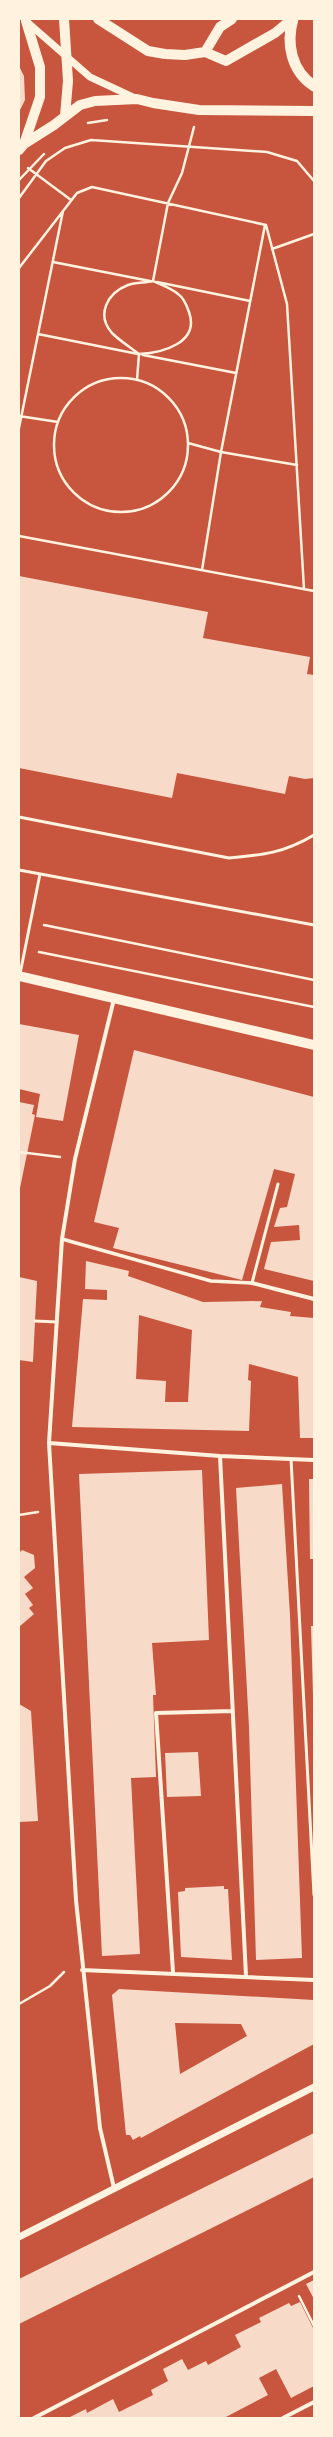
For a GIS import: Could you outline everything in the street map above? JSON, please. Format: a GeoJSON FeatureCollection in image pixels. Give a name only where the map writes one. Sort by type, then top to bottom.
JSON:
{"type":"FeatureCollection","features":[{"type":"Feature","properties":{"kind":"highway"},"geometry":{"type":"LineString","coordinates":[[292,19],[290,32],[293,60],[300,73],[314,86]]}},
{"type":"Feature","properties":{"kind":"main road"},"geometry":{"type":"LineString","coordinates":[[64,19],[68,81],[65,116]]}},
{"type":"Feature","properties":{"kind":"main road"},"geometry":{"type":"LineString","coordinates":[[98,19],[148,51],[185,55],[205,52],[226,61],[275,33],[292,19]]}},
{"type":"Feature","properties":{"kind":"main road"},"geometry":{"type":"LineString","coordinates":[[205,52],[220,27],[232,19]]}},
{"type":"Feature","properties":{"kind":"main road"},"geometry":{"type":"LineString","coordinates":[[22,147],[40,97],[41,82],[40,67],[25,20]]}},
{"type":"Feature","properties":{"kind":"main road"},"geometry":{"type":"LineString","coordinates":[[22,147],[80,105],[95,101],[137,99],[152,103],[199,110],[314,111]]}},
{"type":"Feature","properties":{"kind":"main road"},"geometry":{"type":"LineString","coordinates":[[19,976],[314,1045]]}},
{"type":"Feature","properties":{"kind":"street"},"geometry":{"type":"LineString","coordinates":[[25,20],[90,78],[137,99]]}},
{"type":"Feature","properties":{"kind":"street"},"geometry":{"type":"LineString","coordinates":[[114,997],[75,1160],[62,1239],[49,1443],[76,1900],[82,1970],[100,2128],[114,2188]]}},
{"type":"Feature","properties":{"kind":"street"},"geometry":{"type":"LineString","coordinates":[[62,1239],[211,1281],[252,1283],[314,1299]]}},
{"type":"Feature","properties":{"kind":"street"},"geometry":{"type":"LineString","coordinates":[[49,1443],[220,1456],[314,1460]]}},
{"type":"Feature","properties":{"kind":"street"},"geometry":{"type":"LineString","coordinates":[[220,1456],[246,1976]]}},
{"type":"Feature","properties":{"kind":"street"},"geometry":{"type":"LineString","coordinates":[[173,1972],[156,1713],[233,1711]]}},
{"type":"Feature","properties":{"kind":"street"},"geometry":{"type":"LineString","coordinates":[[82,1970],[173,1972],[314,1980]]}},
{"type":"Feature","properties":{"kind":"street"},"geometry":{"type":"LineString","coordinates":[[19,2237],[314,2087]]}},
{"type":"Feature","properties":{"kind":"street"},"geometry":{"type":"LineString","coordinates":[[34,2418],[314,2272]]}},
{"type":"Feature","properties":{"kind":"street"},"geometry":{"type":"LineString","coordinates":[[283,2418],[314,2402]]}},
{"type":"Feature","properties":{"kind":"lane"},"geometry":{"type":"LineString","coordinates":[[19,817],[229,858],[263,855],[294,847],[314,835]]}},
{"type":"Feature","properties":{"kind":"lane"},"geometry":{"type":"LineString","coordinates":[[19,870],[314,925]]}},
{"type":"Feature","properties":{"kind":"lane"},"geometry":{"type":"LineString","coordinates":[[19,976],[40,874]]}},
{"type":"Feature","properties":{"kind":"lane"},"geometry":{"type":"LineString","coordinates":[[252,1283],[278,1184]]}},
{"type":"Feature","properties":{"kind":"lane"},"geometry":{"type":"LineString","coordinates":[[35,1321],[57,1322]]}},
{"type":"Feature","properties":{"kind":"lane"},"geometry":{"type":"LineString","coordinates":[[291,1459],[314,1895]]}},
{"type":"Feature","properties":{"kind":"path"},"geometry":{"type":"LineString","coordinates":[[153,282],[168,203],[182,173],[188,146],[199,110]]}},
{"type":"Feature","properties":{"kind":"path"},"geometry":{"type":"LineString","coordinates":[[85,124],[113,119]]}},
{"type":"Feature","properties":{"kind":"path"},"geometry":{"type":"LineString","coordinates":[[19,198],[46,161],[65,148],[91,140],[267,152],[297,161],[314,181]]}},
{"type":"Feature","properties":{"kind":"path"},"geometry":{"type":"LineString","coordinates":[[19,180],[46,152]]}},
{"type":"Feature","properties":{"kind":"path"},"geometry":{"type":"LineString","coordinates":[[24,165],[71,200]]}},
{"type":"Feature","properties":{"kind":"path"},"geometry":{"type":"LineString","coordinates":[[19,268],[77,193],[92,187],[266,225]]}},
{"type":"Feature","properties":{"kind":"path"},"geometry":{"type":"LineString","coordinates":[[19,428],[20,416],[63,210]]}},
{"type":"Feature","properties":{"kind":"path"},"geometry":{"type":"LineString","coordinates":[[266,225],[287,304],[304,589]]}},
{"type":"Feature","properties":{"kind":"path"},"geometry":{"type":"LineString","coordinates":[[202,570],[221,452],[266,225]]}},
{"type":"Feature","properties":{"kind":"path"},"geometry":{"type":"LineString","coordinates":[[272,249],[314,234]]}},
{"type":"Feature","properties":{"kind":"path"},"geometry":{"type":"LineString","coordinates":[[53,262],[251,301]]}},
{"type":"Feature","properties":{"kind":"path"},"geometry":{"type":"LineString","coordinates":[[153,282],[178,294],[187,304],[191,324],[185,338],[166,351],[139,354],[111,332],[105,322],[104,310],[111,296],[128,285],[153,282]]}},
{"type":"Feature","properties":{"kind":"path"},"geometry":{"type":"LineString","coordinates":[[38,334],[236,373]]}},
{"type":"Feature","properties":{"kind":"path"},"geometry":{"type":"LineString","coordinates":[[137,380],[139,354]]}},
{"type":"Feature","properties":{"kind":"path"},"geometry":{"type":"LineString","coordinates":[[118,378],[137,380],[157,389],[173,403],[184,422],[188,443],[185,464],[176,484],[161,499],[142,509],[121,513],[100,509],[81,499],[66,484],[56,465],[54,444],[58,422],[67,405],[81,391],[93,385],[118,378]]}},
{"type":"Feature","properties":{"kind":"path"},"geometry":{"type":"LineString","coordinates":[[20,416],[58,422]]}},
{"type":"Feature","properties":{"kind":"path"},"geometry":{"type":"LineString","coordinates":[[188,443],[221,452],[297,465]]}},
{"type":"Feature","properties":{"kind":"path"},"geometry":{"type":"LineString","coordinates":[[19,536],[314,591]]}},
{"type":"Feature","properties":{"kind":"path"},"geometry":{"type":"LineString","coordinates":[[30,923],[314,980]]}},
{"type":"Feature","properties":{"kind":"path"},"geometry":{"type":"LineString","coordinates":[[25,949],[314,1007]]}},
{"type":"Feature","properties":{"kind":"path"},"geometry":{"type":"LineString","coordinates":[[19,1152],[75,1160]]}},
{"type":"Feature","properties":{"kind":"path"},"geometry":{"type":"LineString","coordinates":[[19,1515],[39,1512]]}},
{"type":"Feature","properties":{"kind":"path"},"geometry":{"type":"LineString","coordinates":[[19,2004],[50,1986],[64,1972]]}},
{"type":"Feature","properties":{"kind":"path"},"geometry":{"type":"LineString","coordinates":[[293,2283],[314,2326]]}},
{"type":"Feature","properties":{"kind":"building"},"geometry":{"type":"Polygon","coordinates":[[[19,66],[24,76],[25,100],[19,112],[19,66]]]}},
{"type":"Feature","properties":{"kind":"building"},"geometry":{"type":"Polygon","coordinates":[[[19,576],[208,612],[203,638],[310,657],[307,674],[314,675],[314,778],[305,779],[289,776],[285,794],[177,773],[172,798],[19,768],[19,576]]]}},
{"type":"Feature","properties":{"kind":"building"},"geometry":{"type":"Polygon","coordinates":[[[19,1024],[79,1035],[63,1121],[36,1117],[40,1094],[19,1089],[19,1024]]]}},
{"type":"Feature","properties":{"kind":"building"},"geometry":{"type":"Polygon","coordinates":[[[134,1050],[314,1097],[314,1281],[264,1269],[271,1242],[300,1240],[299,1225],[274,1227],[280,1208],[287,1207],[295,1174],[274,1169],[242,1280],[113,1248],[119,1228],[94,1222],[134,1050]]]}},
{"type":"Feature","properties":{"kind":"building"},"geometry":{"type":"Polygon","coordinates":[[[19,1102],[34,1105],[32,1114],[35,1115],[20,1188],[19,1102]]]}},
{"type":"Feature","properties":{"kind":"building"},"geometry":{"type":"Polygon","coordinates":[[[86,1261],[129,1271],[128,1276],[203,1302],[262,1301],[260,1307],[291,1312],[290,1316],[314,1318],[314,1438],[300,1438],[298,1377],[249,1364],[248,1380],[251,1381],[249,1431],[72,1427],[83,1299],[107,1300],[107,1290],[85,1289],[86,1261]],[[139,1315],[136,1379],[166,1381],[165,1402],[188,1402],[192,1330],[139,1315]]]}},
{"type":"Feature","properties":{"kind":"building"},"geometry":{"type":"Polygon","coordinates":[[[19,1277],[37,1281],[33,1362],[19,1360],[19,1277]]]}},
{"type":"Feature","properties":{"kind":"building"},"geometry":{"type":"Polygon","coordinates":[[[202,1470],[209,1640],[152,1643],[156,1695],[153,1695],[156,1777],[131,1778],[140,1954],[102,1956],[79,1474],[202,1470]]]}},
{"type":"Feature","properties":{"kind":"building"},"geometry":{"type":"Polygon","coordinates":[[[309,1479],[314,1479],[314,1559],[310,1559],[309,1479]]]}},
{"type":"Feature","properties":{"kind":"building"},"geometry":{"type":"Polygon","coordinates":[[[282,1484],[290,1615],[302,1958],[256,1960],[249,1727],[236,1488],[282,1484]]]}},
{"type":"Feature","properties":{"kind":"building"},"geometry":{"type":"Polygon","coordinates":[[[22,1550],[34,1555],[35,1568],[24,1577],[33,1588],[25,1594],[33,1605],[29,1608],[34,1614],[19,1627],[19,1553],[22,1550]]]}},
{"type":"Feature","properties":{"kind":"building"},"geometry":{"type":"Polygon","coordinates":[[[311,1626],[314,1626],[314,1695],[313,1695],[311,1626]]]}},
{"type":"Feature","properties":{"kind":"building"},"geometry":{"type":"Polygon","coordinates":[[[19,1704],[31,1711],[38,1821],[19,1822],[19,1704]]]}},
{"type":"Feature","properties":{"kind":"building"},"geometry":{"type":"Polygon","coordinates":[[[198,1752],[201,1796],[167,1797],[165,1753],[198,1752]]]}},
{"type":"Feature","properties":{"kind":"building"},"geometry":{"type":"Polygon","coordinates":[[[224,1886],[224,1889],[228,1889],[232,1960],[181,1957],[178,1892],[185,1891],[185,1888],[224,1886]]]}},
{"type":"Feature","properties":{"kind":"building"},"geometry":{"type":"Polygon","coordinates":[[[119,1989],[314,2000],[314,2044],[141,2138],[140,2136],[133,2140],[130,2135],[126,2135],[112,1995],[119,1989]],[[175,2023],[180,2074],[247,2036],[241,2024],[175,2023]]]}},
{"type":"Feature","properties":{"kind":"building"},"geometry":{"type":"Polygon","coordinates":[[[314,2133],[314,2177],[19,2324],[19,2279],[314,2133]]]}},
{"type":"Feature","properties":{"kind":"building"},"geometry":{"type":"Polygon","coordinates":[[[314,2280],[314,2299],[306,2284],[314,2280]]]}},
{"type":"Feature","properties":{"kind":"building"},"geometry":{"type":"Polygon","coordinates":[[[300,2302],[314,2330],[314,2386],[291,2398],[276,2369],[259,2378],[268,2395],[224,2418],[68,2418],[86,2409],[87,2413],[113,2399],[119,2412],[153,2395],[151,2390],[168,2381],[163,2369],[182,2359],[188,2370],[206,2361],[208,2365],[241,2347],[235,2335],[261,2322],[259,2318],[289,2303],[291,2306],[300,2302]]]}}]}
